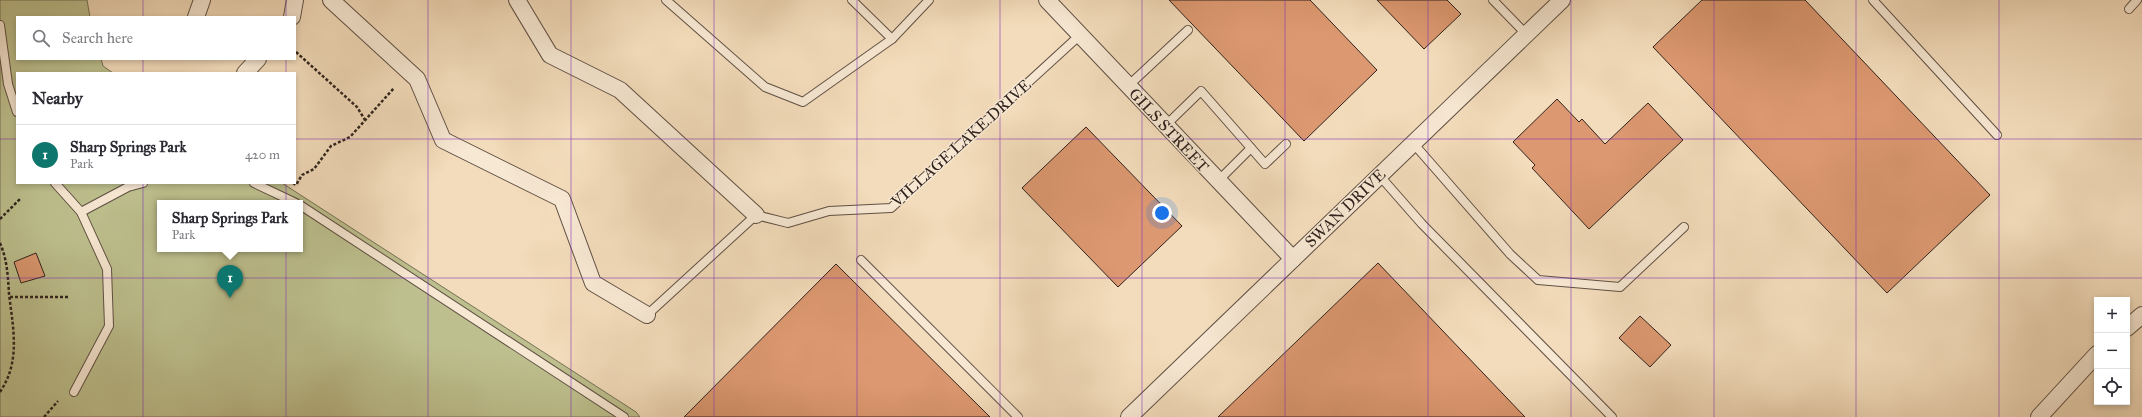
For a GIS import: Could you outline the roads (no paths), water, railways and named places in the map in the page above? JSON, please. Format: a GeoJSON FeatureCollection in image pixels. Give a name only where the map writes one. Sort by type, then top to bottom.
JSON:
{"type":"FeatureCollection","features":[{"type":"Feature","properties":{"kind":"street"},"geometry":{"type":"LineString","coordinates":[[196,16],[202,0]]}},
{"type":"Feature","properties":{"kind":"street"},"geometry":{"type":"LineString","coordinates":[[292,16],[295,0]]}},
{"type":"Feature","properties":{"kind":"street"},"geometry":{"type":"LineString","coordinates":[[330,0],[417,78],[443,140],[562,199],[593,283],[647,315]]}},
{"type":"Feature","properties":{"kind":"street","name":"VILLAGE LAKE DRIVE"},"geometry":{"type":"LineString","coordinates":[[517,0],[550,55],[620,90],[756,215]]}},
{"type":"Feature","properties":{"kind":"street","name":"GILS STREET"},"geometry":{"type":"LineString","coordinates":[[1047,0],[1218,182],[1293,259]]}},
{"type":"Feature","properties":{"kind":"street","name":"SWAN DRIVE"},"geometry":{"type":"LineString","coordinates":[[1129,417],[1378,175],[1562,0]]}},
{"type":"Feature","properties":{"kind":"street"},"geometry":{"type":"LineString","coordinates":[[246,72],[257,60]]}},
{"type":"Feature","properties":{"kind":"street"},"geometry":{"type":"LineString","coordinates":[[2130,325],[2142,315]]}},
{"type":"Feature","properties":{"kind":"street"},"geometry":{"type":"LineString","coordinates":[[2039,417],[2094,357]]}},
{"type":"Feature","properties":{"kind":"lane"},"geometry":{"type":"LineString","coordinates":[[666,0],[766,87],[803,102],[892,39],[929,0]]}},
{"type":"Feature","properties":{"kind":"lane"},"geometry":{"type":"LineString","coordinates":[[852,0],[892,39]]}},
{"type":"Feature","properties":{"kind":"lane"},"geometry":{"type":"LineString","coordinates":[[1493,0],[1526,34]]}},
{"type":"Feature","properties":{"kind":"lane"},"geometry":{"type":"LineString","coordinates":[[1873,0],[1996,135]]}},
{"type":"Feature","properties":{"kind":"lane"},"geometry":{"type":"LineString","coordinates":[[2129,9],[2137,0]]}},
{"type":"Feature","properties":{"kind":"lane"},"geometry":{"type":"LineString","coordinates":[[0,25],[8,84],[16,109]]}},
{"type":"Feature","properties":{"kind":"lane"},"geometry":{"type":"LineString","coordinates":[[1128,86],[1188,30]]}},
{"type":"Feature","properties":{"kind":"lane","name":"VILLAGE LAKE DRIVE"},"geometry":{"type":"LineString","coordinates":[[756,215],[788,223],[829,211],[891,208],[1080,35]]}},
{"type":"Feature","properties":{"kind":"lane"},"geometry":{"type":"LineString","coordinates":[[1165,126],[1201,91],[1266,164],[1286,144]]}},
{"type":"Feature","properties":{"kind":"lane"},"geometry":{"type":"LineString","coordinates":[[1413,143],[1510,254],[1538,280],[1620,287],[1684,227]]}},
{"type":"Feature","properties":{"kind":"lane"},"geometry":{"type":"LineString","coordinates":[[1218,182],[1251,148]]}},
{"type":"Feature","properties":{"kind":"lane"},"geometry":{"type":"LineString","coordinates":[[1378,175],[1422,224],[1612,417]]}},
{"type":"Feature","properties":{"kind":"lane"},"geometry":{"type":"LineString","coordinates":[[56,184],[81,212],[107,269],[109,326],[74,392]]}},
{"type":"Feature","properties":{"kind":"lane"},"geometry":{"type":"LineString","coordinates":[[81,212],[128,187],[139,184]]}},
{"type":"Feature","properties":{"kind":"lane"},"geometry":{"type":"LineString","coordinates":[[256,184],[290,200]]}},
{"type":"Feature","properties":{"kind":"lane"},"geometry":{"type":"LineString","coordinates":[[303,207],[624,417]]}},
{"type":"Feature","properties":{"kind":"lane"},"geometry":{"type":"LineString","coordinates":[[647,315],[756,215]]}},
{"type":"Feature","properties":{"kind":"lane"},"geometry":{"type":"LineString","coordinates":[[861,260],[1018,417]]}},
{"type":"Feature","properties":{"kind":"place","name":"Sharp Springs Park"},"geometry":{"type":"Point","coordinates":[230,298]}}]}
